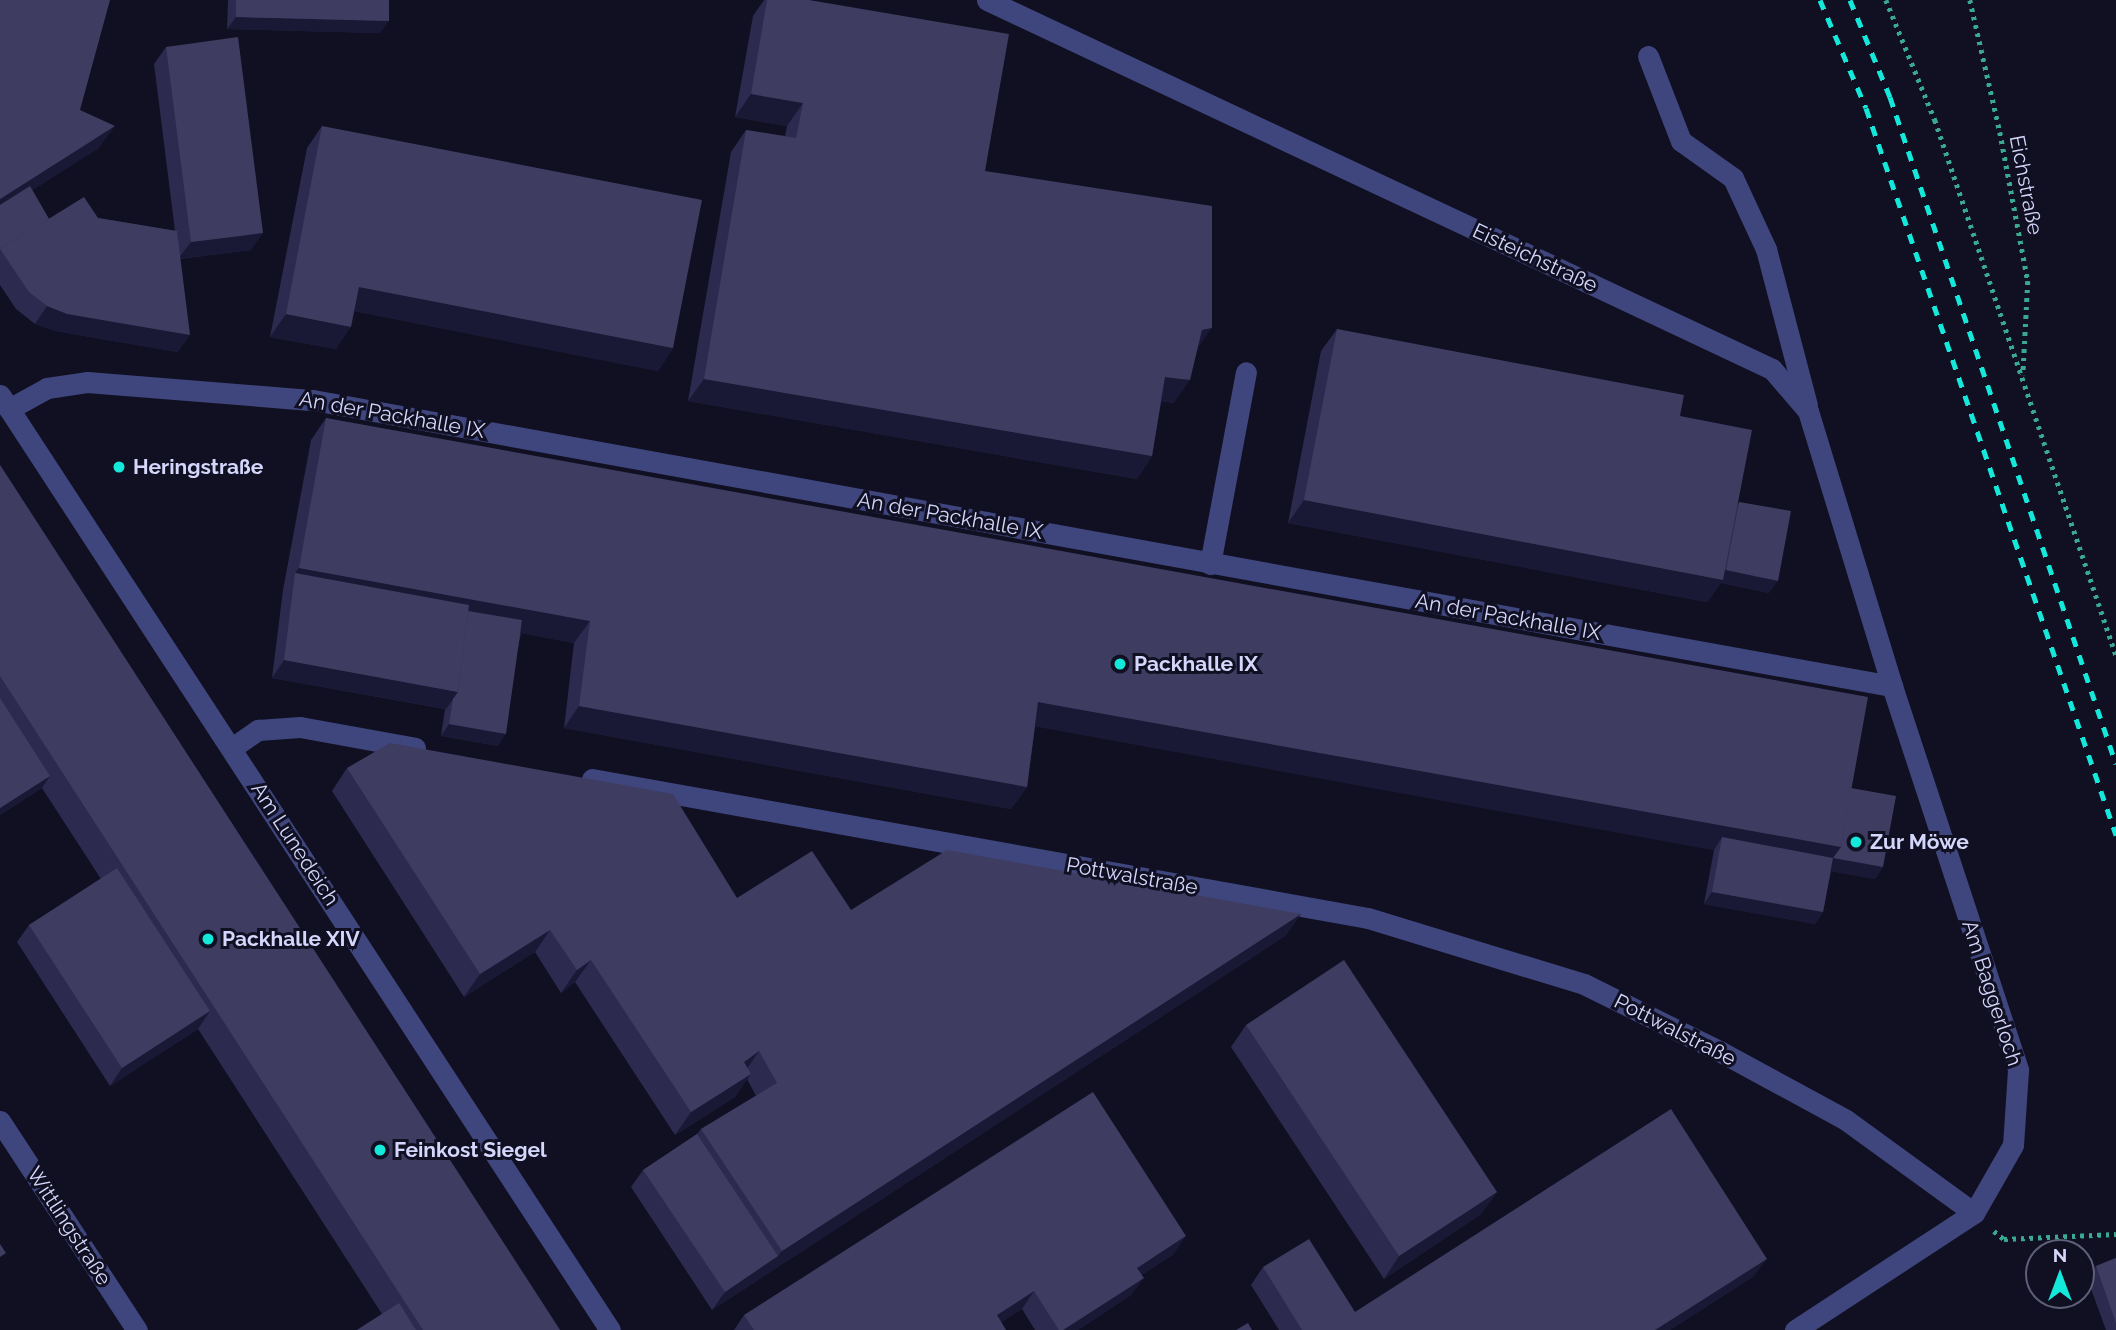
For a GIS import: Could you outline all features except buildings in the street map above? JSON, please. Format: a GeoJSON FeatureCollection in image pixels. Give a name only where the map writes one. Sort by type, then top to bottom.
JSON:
{"type":"FeatureCollection","features":[{"type":"Feature","properties":{"kind":"street","name":"Eisteichstraße"},"geometry":{"type":"LineString","coordinates":[[987,0],[1772,369],[1808,411],[1892,686]]}},
{"type":"Feature","properties":{"kind":"street"},"geometry":{"type":"LineString","coordinates":[[1648,56],[1681,141],[1733,178],[1766,249],[1808,411]]}},
{"type":"Feature","properties":{"kind":"street"},"geometry":{"type":"LineString","coordinates":[[1210,564],[1246,372]]}},
{"type":"Feature","properties":{"kind":"street","name":"An der Packhalle IX"},"geometry":{"type":"LineString","coordinates":[[5,402],[47,388],[87,382],[313,400],[1892,686]]}},
{"type":"Feature","properties":{"kind":"street","name":"Am Lunedeich"},"geometry":{"type":"LineString","coordinates":[[5,402],[610,1330]]}},
{"type":"Feature","properties":{"kind":"street","name":"Am Baggerloch"},"geometry":{"type":"LineString","coordinates":[[1795,1330],[1974,1213],[2013,1145],[2018,1070],[1892,686]]}},
{"type":"Feature","properties":{"kind":"street"},"geometry":{"type":"LineString","coordinates":[[232,748],[258,730],[300,727],[437,752]]}},
{"type":"Feature","properties":{"kind":"street","name":"Pottwalstraße"},"geometry":{"type":"LineString","coordinates":[[573,776],[1367,918],[1571,981],[1721,1052],[1846,1120],[1974,1213]]}},
{"type":"Feature","properties":{"kind":"street","name":"Wittlingstraße"},"geometry":{"type":"LineString","coordinates":[[0,1121],[137,1330]]}},
{"type":"Feature","properties":{"kind":"path"},"geometry":{"type":"LineString","coordinates":[[1886,0],[1935,120],[2116,656]]}},
{"type":"Feature","properties":{"kind":"path","name":"Eichstraße"},"geometry":{"type":"LineString","coordinates":[[1970,0],[2000,132],[2028,281],[2023,379]]}},
{"type":"Feature","properties":{"kind":"path"},"geometry":{"type":"LineString","coordinates":[[1974,1213],[2004,1239],[2116,1234]]}},
{"type":"Feature","properties":{"kind":"railway"},"geometry":{"type":"LineString","coordinates":[[1820,0],[1866,108],[2116,835]]}},
{"type":"Feature","properties":{"kind":"railway"},"geometry":{"type":"LineString","coordinates":[[1850,0],[1890,97],[2116,764]]}},
{"type":"Feature","properties":{"kind":"place","name":"Heringstraße"},"geometry":{"type":"Point","coordinates":[119,467]}},
{"type":"Feature","properties":{"kind":"place","name":"Packhalle IX"},"geometry":{"type":"Point","coordinates":[1120,664]}},
{"type":"Feature","properties":{"kind":"place","name":"Zur Möwe"},"geometry":{"type":"Point","coordinates":[1856,842]}},
{"type":"Feature","properties":{"kind":"place","name":"Packhalle XIV"},"geometry":{"type":"Point","coordinates":[208,939]}},
{"type":"Feature","properties":{"kind":"place","name":"Feinkost Siegel"},"geometry":{"type":"Point","coordinates":[380,1150]}}]}
